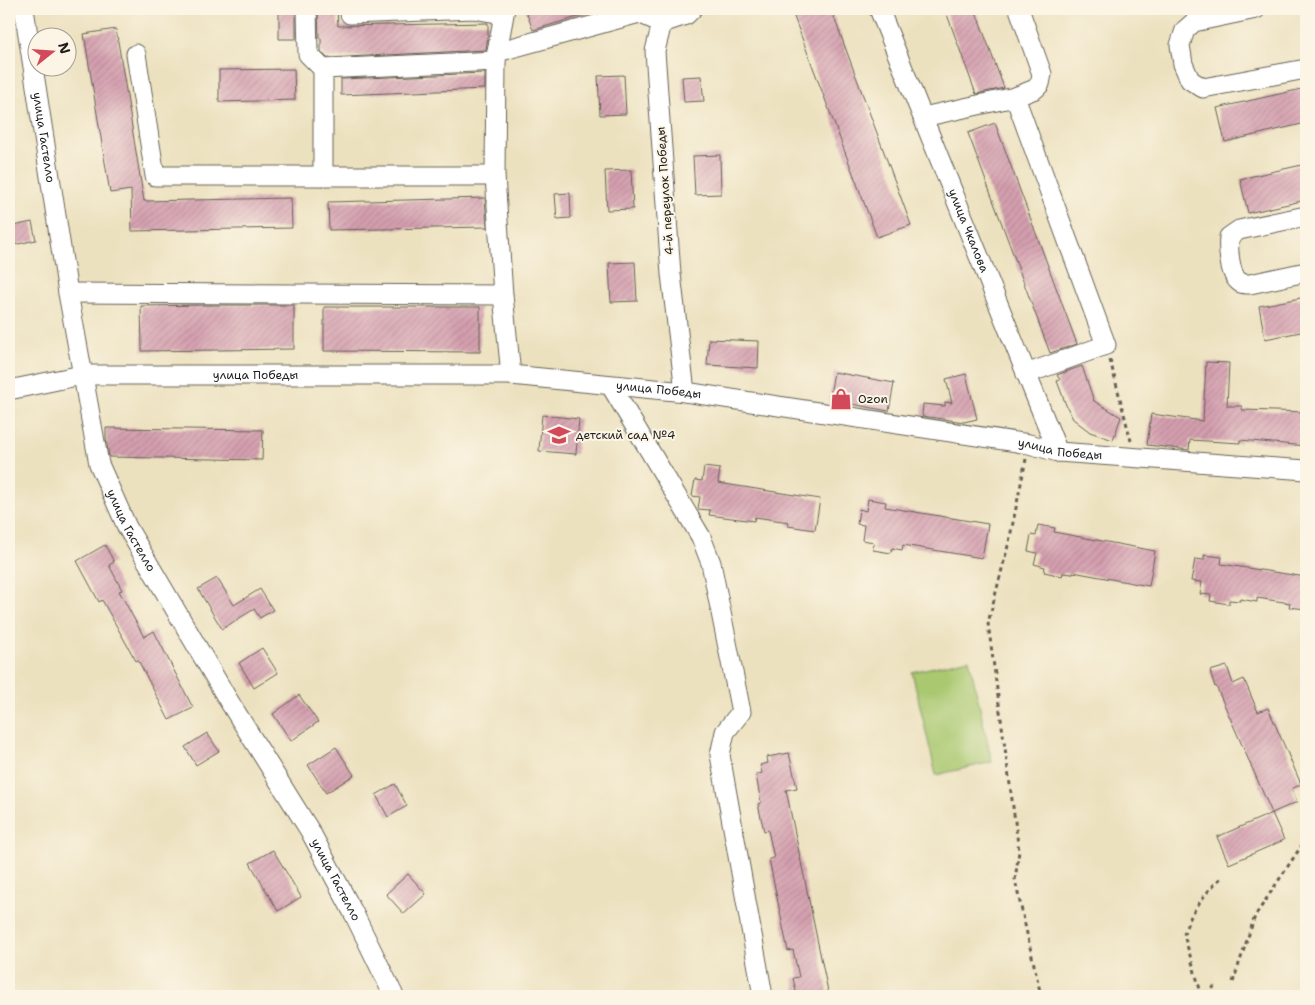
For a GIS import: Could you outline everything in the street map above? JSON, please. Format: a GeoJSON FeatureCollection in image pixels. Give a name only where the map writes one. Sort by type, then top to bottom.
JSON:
{"type":"FeatureCollection","features":[{"type":"Feature","properties":{"kind":"street","name":"улица Гастелло"},"geometry":{"type":"LineString","coordinates":[[24,9],[68,293],[99,464],[127,527],[227,698],[310,831],[354,914],[394,996]]}},
{"type":"Feature","properties":{"kind":"street"},"geometry":{"type":"LineString","coordinates":[[307,9],[308,54],[323,69],[323,176]]}},
{"type":"Feature","properties":{"kind":"street"},"geometry":{"type":"LineString","coordinates":[[350,14],[473,9],[504,11],[496,57],[494,176],[502,295],[511,375]]}},
{"type":"Feature","properties":{"kind":"street"},"geometry":{"type":"LineString","coordinates":[[323,69],[496,57],[639,13],[662,23],[686,15],[692,9]]}},
{"type":"Feature","properties":{"kind":"street","name":"улица Чкалова"},"geometry":{"type":"LineString","coordinates":[[879,9],[1058,452]]}},
{"type":"Feature","properties":{"kind":"street"},"geometry":{"type":"LineString","coordinates":[[923,117],[1015,97],[1035,89],[1040,84],[1042,74],[1019,9]]}},
{"type":"Feature","properties":{"kind":"street"},"geometry":{"type":"LineString","coordinates":[[1256,9],[1194,22],[1185,30],[1180,45],[1183,64],[1190,80],[1204,88],[1306,68]]}},
{"type":"Feature","properties":{"kind":"street","name":"4-й переулок Победы"},"geometry":{"type":"LineString","coordinates":[[662,23],[655,51],[671,274],[685,392]]}},
{"type":"Feature","properties":{"kind":"street"},"geometry":{"type":"LineString","coordinates":[[136,54],[155,176],[494,176]]}},
{"type":"Feature","properties":{"kind":"street"},"geometry":{"type":"LineString","coordinates":[[1015,97],[1106,345],[1026,374]]}},
{"type":"Feature","properties":{"kind":"street"},"geometry":{"type":"LineString","coordinates":[[1306,216],[1239,230],[1230,237],[1228,250],[1234,275],[1240,282],[1250,284],[1306,272]]}},
{"type":"Feature","properties":{"kind":"street"},"geometry":{"type":"LineString","coordinates":[[68,293],[502,295]]}},
{"type":"Feature","properties":{"kind":"street","name":"улица Победы"},"geometry":{"type":"LineString","coordinates":[[9,390],[82,375],[511,375],[685,392],[1029,444],[1058,452],[1306,470]]}},
{"type":"Feature","properties":{"kind":"street"},"geometry":{"type":"LineString","coordinates":[[611,386],[701,537],[711,563],[741,712],[725,732],[720,755],[763,996]]}},
{"type":"Feature","properties":{"kind":"path"},"geometry":{"type":"LineString","coordinates":[[1106,345],[1136,458]]}},
{"type":"Feature","properties":{"kind":"path"},"geometry":{"type":"LineString","coordinates":[[1029,444],[1009,542],[988,624],[1019,851],[1014,880],[1042,996]]}},
{"type":"Feature","properties":{"kind":"path"},"geometry":{"type":"LineString","coordinates":[[1233,982],[1255,916],[1306,839]]}},
{"type":"Feature","properties":{"kind":"path"},"geometry":{"type":"LineString","coordinates":[[1202,996],[1184,935],[1186,926],[1211,887],[1221,878]]}},
{"type":"Feature","properties":{"kind":"path"},"geometry":{"type":"LineString","coordinates":[[1209,996],[1214,986]]}},
{"type":"Feature","properties":{"kind":"green space"},"geometry":{"type":"Polygon","coordinates":[[[969,659],[992,762],[936,775],[912,672],[969,659]]]}},
{"type":"Feature","properties":{"kind":"building"},"geometry":{"type":"Polygon","coordinates":[[[279,9],[296,9],[296,39],[279,39],[279,9]]]}},
{"type":"Feature","properties":{"kind":"building"},"geometry":{"type":"Polygon","coordinates":[[[318,9],[337,9],[338,26],[488,23],[486,50],[327,58],[321,51],[318,9]]]}},
{"type":"Feature","properties":{"kind":"building"},"geometry":{"type":"Polygon","coordinates":[[[525,9],[601,9],[602,10],[533,30],[525,9]]]}},
{"type":"Feature","properties":{"kind":"building"},"geometry":{"type":"Polygon","coordinates":[[[791,9],[831,9],[911,225],[877,237],[791,9]]]}},
{"type":"Feature","properties":{"kind":"building"},"geometry":{"type":"Polygon","coordinates":[[[945,9],[975,9],[1004,88],[976,94],[945,9]]]}},
{"type":"Feature","properties":{"kind":"building"},"geometry":{"type":"Polygon","coordinates":[[[116,29],[144,201],[291,198],[292,228],[132,231],[131,190],[110,193],[84,34],[116,29]]]}},
{"type":"Feature","properties":{"kind":"building"},"geometry":{"type":"Polygon","coordinates":[[[294,69],[295,100],[219,102],[219,70],[294,69]]]}},
{"type":"Feature","properties":{"kind":"building"},"geometry":{"type":"Polygon","coordinates":[[[485,73],[485,89],[341,95],[341,79],[485,73]]]}},
{"type":"Feature","properties":{"kind":"building"},"geometry":{"type":"Polygon","coordinates":[[[624,75],[626,114],[600,115],[598,76],[624,75]]]}},
{"type":"Feature","properties":{"kind":"building"},"geometry":{"type":"Polygon","coordinates":[[[701,76],[704,101],[684,102],[682,77],[701,76]]]}},
{"type":"Feature","properties":{"kind":"building"},"geometry":{"type":"Polygon","coordinates":[[[1306,88],[1306,123],[1225,142],[1217,108],[1306,88]]]}},
{"type":"Feature","properties":{"kind":"building"},"geometry":{"type":"Polygon","coordinates":[[[995,123],[1077,344],[1050,353],[968,133],[995,123]]]}},
{"type":"Feature","properties":{"kind":"building"},"geometry":{"type":"Polygon","coordinates":[[[720,155],[721,194],[695,195],[693,156],[720,155]]]}},
{"type":"Feature","properties":{"kind":"building"},"geometry":{"type":"Polygon","coordinates":[[[1306,164],[1306,200],[1248,213],[1240,179],[1306,164]]]}},
{"type":"Feature","properties":{"kind":"building"},"geometry":{"type":"Polygon","coordinates":[[[631,170],[633,209],[607,210],[605,171],[631,170]]]}},
{"type":"Feature","properties":{"kind":"building"},"geometry":{"type":"Polygon","coordinates":[[[570,193],[571,218],[557,219],[555,194],[570,193]]]}},
{"type":"Feature","properties":{"kind":"building"},"geometry":{"type":"Polygon","coordinates":[[[485,198],[487,227],[329,230],[328,202],[485,198]]]}},
{"type":"Feature","properties":{"kind":"building"},"geometry":{"type":"Polygon","coordinates":[[[32,222],[36,240],[9,246],[9,227],[32,222]]]}},
{"type":"Feature","properties":{"kind":"building"},"geometry":{"type":"Polygon","coordinates":[[[635,262],[637,301],[611,302],[609,263],[635,262]]]}},
{"type":"Feature","properties":{"kind":"building"},"geometry":{"type":"Polygon","coordinates":[[[1306,297],[1306,331],[1265,339],[1259,306],[1306,297]]]}},
{"type":"Feature","properties":{"kind":"building"},"geometry":{"type":"Polygon","coordinates":[[[294,305],[294,349],[142,351],[141,306],[294,305]]]}},
{"type":"Feature","properties":{"kind":"building"},"geometry":{"type":"Polygon","coordinates":[[[324,307],[480,307],[480,352],[324,351],[324,307]]]}},
{"type":"Feature","properties":{"kind":"building"},"geometry":{"type":"Polygon","coordinates":[[[709,339],[759,341],[758,368],[707,365],[709,339]]]}},
{"type":"Feature","properties":{"kind":"building"},"geometry":{"type":"Polygon","coordinates":[[[1206,362],[1229,363],[1227,406],[1242,406],[1242,410],[1306,412],[1306,446],[1240,440],[1240,443],[1190,440],[1189,450],[1147,445],[1151,414],[1203,421],[1206,362]]]}},
{"type":"Feature","properties":{"kind":"building"},"geometry":{"type":"Polygon","coordinates":[[[1082,366],[1094,401],[1121,417],[1113,440],[1090,432],[1073,419],[1066,405],[1057,381],[1060,380],[1057,375],[1082,366]]]}},
{"type":"Feature","properties":{"kind":"building"},"geometry":{"type":"Polygon","coordinates":[[[834,372],[894,383],[889,411],[829,400],[834,372]]]}},
{"type":"Feature","properties":{"kind":"building"},"geometry":{"type":"Polygon","coordinates":[[[966,374],[977,419],[964,422],[922,416],[923,404],[945,406],[945,402],[952,403],[946,379],[966,374]]]}},
{"type":"Feature","properties":{"kind":"building","name":"детский сад №4"},"geometry":{"type":"Polygon","coordinates":[[[542,415],[579,419],[576,454],[539,451],[542,415]]]}},
{"type":"Feature","properties":{"kind":"building"},"geometry":{"type":"Polygon","coordinates":[[[106,428],[263,430],[262,460],[109,457],[106,428]]]}},
{"type":"Feature","properties":{"kind":"building"},"geometry":{"type":"Polygon","coordinates":[[[704,467],[720,469],[718,483],[820,499],[815,530],[788,526],[789,522],[755,517],[754,521],[709,515],[710,510],[698,509],[700,497],[692,496],[695,480],[702,481],[704,467]]]}},
{"type":"Feature","properties":{"kind":"building"},"geometry":{"type":"Polygon","coordinates":[[[868,499],[886,502],[885,507],[988,524],[982,558],[903,545],[902,550],[892,548],[891,553],[873,550],[874,542],[862,540],[864,525],[857,524],[859,509],[866,511],[868,499]]]}},
{"type":"Feature","properties":{"kind":"building"},"geometry":{"type":"Polygon","coordinates":[[[1038,525],[1055,528],[1054,532],[1155,551],[1149,586],[1073,572],[1072,574],[1063,573],[1062,576],[1044,572],[1045,567],[1034,564],[1037,553],[1028,551],[1031,535],[1036,536],[1038,525]]]}},
{"type":"Feature","properties":{"kind":"building"},"geometry":{"type":"Polygon","coordinates":[[[105,545],[114,562],[109,565],[122,590],[119,591],[144,637],[154,631],[193,708],[169,720],[138,660],[136,661],[102,600],[99,602],[77,561],[105,545]]]}},
{"type":"Feature","properties":{"kind":"building"},"geometry":{"type":"Polygon","coordinates":[[[1204,555],[1222,557],[1221,564],[1306,577],[1306,609],[1289,607],[1290,603],[1257,598],[1257,602],[1240,599],[1240,601],[1229,600],[1229,604],[1210,601],[1211,595],[1200,594],[1202,582],[1191,581],[1195,559],[1204,560],[1204,555]]]}},
{"type":"Feature","properties":{"kind":"building"},"geometry":{"type":"Polygon","coordinates":[[[217,578],[234,605],[260,589],[273,610],[260,618],[254,609],[222,629],[198,589],[217,578]]]}},
{"type":"Feature","properties":{"kind":"building"},"geometry":{"type":"Polygon","coordinates":[[[262,648],[278,673],[254,688],[239,663],[262,648]]]}},
{"type":"Feature","properties":{"kind":"building"},"geometry":{"type":"Polygon","coordinates":[[[1227,666],[1233,684],[1244,679],[1258,712],[1268,708],[1301,784],[1292,789],[1297,802],[1272,813],[1215,687],[1210,671],[1227,666]]]}},
{"type":"Feature","properties":{"kind":"building"},"geometry":{"type":"Polygon","coordinates":[[[299,695],[318,722],[291,741],[273,714],[299,695]]]}},
{"type":"Feature","properties":{"kind":"building"},"geometry":{"type":"Polygon","coordinates":[[[207,733],[219,751],[196,765],[185,747],[207,733]]]}},
{"type":"Feature","properties":{"kind":"building"},"geometry":{"type":"Polygon","coordinates":[[[336,747],[354,775],[326,793],[308,765],[336,747]]]}},
{"type":"Feature","properties":{"kind":"building"},"geometry":{"type":"Polygon","coordinates":[[[789,753],[797,788],[786,790],[829,996],[797,996],[793,978],[799,977],[793,950],[788,951],[769,859],[774,858],[768,830],[764,831],[758,804],[761,803],[756,775],[762,773],[760,765],[768,763],[767,757],[789,753]]]}},
{"type":"Feature","properties":{"kind":"building"},"geometry":{"type":"Polygon","coordinates":[[[395,784],[407,806],[388,817],[376,795],[395,784]]]}},
{"type":"Feature","properties":{"kind":"building"},"geometry":{"type":"Polygon","coordinates":[[[1272,813],[1284,840],[1229,864],[1217,837],[1272,813]]]}},
{"type":"Feature","properties":{"kind":"building"},"geometry":{"type":"Polygon","coordinates":[[[273,850],[301,897],[278,911],[250,863],[273,850]]]}},
{"type":"Feature","properties":{"kind":"building"},"geometry":{"type":"Polygon","coordinates":[[[408,874],[426,894],[404,914],[386,894],[408,874]]]}},
{"type":"Feature","properties":{"kind":"place","name":"Ozon"},"geometry":{"type":"Point","coordinates":[841,399]}},
{"type":"Feature","properties":{"kind":"place","name":"детский сад №4"},"geometry":{"type":"Point","coordinates":[559,435]}}]}
